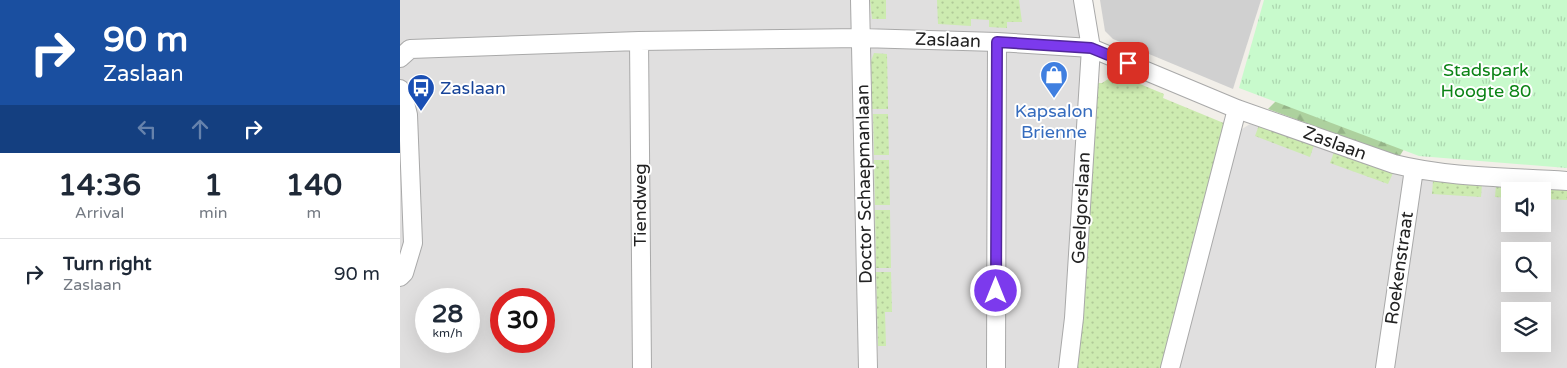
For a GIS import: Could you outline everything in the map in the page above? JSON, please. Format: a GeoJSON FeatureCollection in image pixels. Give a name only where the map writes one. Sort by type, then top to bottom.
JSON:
{"type":"FeatureCollection","features":[{"type":"Feature","properties":{"kind":"street","name":"Doctor Schaepmanlaan"},"geometry":{"type":"LineString","coordinates":[[860,0],[868,368]]}},
{"type":"Feature","properties":{"kind":"street","name":"Geelgorslaan"},"geometry":{"type":"LineString","coordinates":[[1068,368],[1074,318],[1091,48],[1083,0]]}},
{"type":"Feature","properties":{"kind":"street","name":"Zaslaan"},"geometry":{"type":"LineString","coordinates":[[400,58],[410,48],[639,41],[861,38],[997,42],[1091,48],[1238,109],[1394,164],[1414,169],[1451,173],[1567,180]]}},
{"type":"Feature","properties":{"kind":"street","name":"Tiendweg"},"geometry":{"type":"LineString","coordinates":[[639,41],[642,368]]}},
{"type":"Feature","properties":{"kind":"street"},"geometry":{"type":"LineString","coordinates":[[996,368],[997,42]]}},
{"type":"Feature","properties":{"kind":"street"},"geometry":{"type":"LineString","coordinates":[[400,89],[404,95],[408,115],[413,243],[404,273],[400,277]]}},
{"type":"Feature","properties":{"kind":"street"},"geometry":{"type":"LineString","coordinates":[[1170,368],[1238,109]]}},
{"type":"Feature","properties":{"kind":"street","name":"Roekenstraat"},"geometry":{"type":"LineString","coordinates":[[1385,368],[1414,169]]}},
{"type":"Feature","properties":{"kind":"shaded area"},"geometry":{"type":"Polygon","coordinates":[[[400,0],[851,0],[859,368],[400,368],[400,0]]]}},
{"type":"Feature","properties":{"kind":"shaded area"},"geometry":{"type":"Polygon","coordinates":[[[870,0],[1077,0],[1080,22],[1081,70],[1069,283],[1061,368],[878,368],[870,0]]]}},
{"type":"Feature","properties":{"kind":"shaded area"},"geometry":{"type":"Polygon","coordinates":[[[1100,0],[1261,0],[1233,89],[1113,39],[1105,31],[1100,0]]]}},
{"type":"Feature","properties":{"kind":"shaded area"},"geometry":{"type":"Polygon","coordinates":[[[1250,124],[1259,125],[1393,173],[1433,181],[1501,186],[1501,232],[1551,232],[1551,189],[1567,190],[1567,368],[1178,368],[1242,129],[1250,124]]]}},
{"type":"Feature","properties":{"kind":"green space"},"geometry":{"type":"Polygon","coordinates":[[[870,0],[886,0],[886,19],[872,19],[870,0]]]}},
{"type":"Feature","properties":{"kind":"green space"},"geometry":{"type":"Polygon","coordinates":[[[937,0],[1019,0],[1022,22],[1007,22],[1007,28],[989,27],[989,20],[971,19],[971,26],[938,24],[937,0]]]}},
{"type":"Feature","properties":{"kind":"green space","name":"Stadspark Hoogte 80"},"geometry":{"type":"Polygon","coordinates":[[[1264,0],[1567,0],[1567,168],[1419,156],[1239,88],[1264,0]]]}},
{"type":"Feature","properties":{"kind":"green space"},"geometry":{"type":"Polygon","coordinates":[[[874,53],[887,54],[888,109],[872,109],[871,61],[874,53]]]}},
{"type":"Feature","properties":{"kind":"green space"},"geometry":{"type":"Polygon","coordinates":[[[1116,74],[1164,94],[1163,98],[1226,124],[1162,368],[1076,368],[1096,83],[1102,83],[1116,74]]]}},
{"type":"Feature","properties":{"kind":"green space"},"geometry":{"type":"Polygon","coordinates":[[[1289,88],[1415,132],[1399,157],[1268,109],[1289,88]]]}},
{"type":"Feature","properties":{"kind":"green space"},"geometry":{"type":"Polygon","coordinates":[[[873,114],[888,114],[889,155],[874,155],[873,114]]]}},
{"type":"Feature","properties":{"kind":"green space"},"geometry":{"type":"Polygon","coordinates":[[[1259,125],[1314,145],[1310,157],[1255,136],[1259,125]]]}},
{"type":"Feature","properties":{"kind":"green space"},"geometry":{"type":"Polygon","coordinates":[[[1334,152],[1393,173],[1388,184],[1330,163],[1334,152]]]}},
{"type":"Feature","properties":{"kind":"green space"},"geometry":{"type":"Polygon","coordinates":[[[874,160],[889,160],[890,205],[875,205],[874,160]]]}},
{"type":"Feature","properties":{"kind":"green space"},"geometry":{"type":"Polygon","coordinates":[[[1433,181],[1482,184],[1481,197],[1432,194],[1433,181]]]}},
{"type":"Feature","properties":{"kind":"green space"},"geometry":{"type":"Polygon","coordinates":[[[1496,185],[1501,185],[1501,197],[1495,197],[1496,185]]]}},
{"type":"Feature","properties":{"kind":"green space"},"geometry":{"type":"Polygon","coordinates":[[[1551,189],[1567,191],[1567,200],[1551,199],[1551,189]]]}},
{"type":"Feature","properties":{"kind":"green space"},"geometry":{"type":"Polygon","coordinates":[[[875,210],[890,210],[891,268],[876,268],[875,210]]]}},
{"type":"Feature","properties":{"kind":"green space"},"geometry":{"type":"Polygon","coordinates":[[[876,272],[891,272],[892,312],[885,312],[886,346],[878,346],[876,272]]]}},
{"type":"Feature","properties":{"kind":"place","name":"Kapsalon Brienne"},"geometry":{"type":"Point","coordinates":[1054,99]}},
{"type":"Feature","properties":{"kind":"place","name":"Zaslaan"},"geometry":{"type":"Point","coordinates":[421,112]}},
{"type":"Feature","properties":{"kind":"route"},"geometry":{"type":"LineString","coordinates":[[996,291],[997,42],[1091,48],[1128,63]]}}]}
